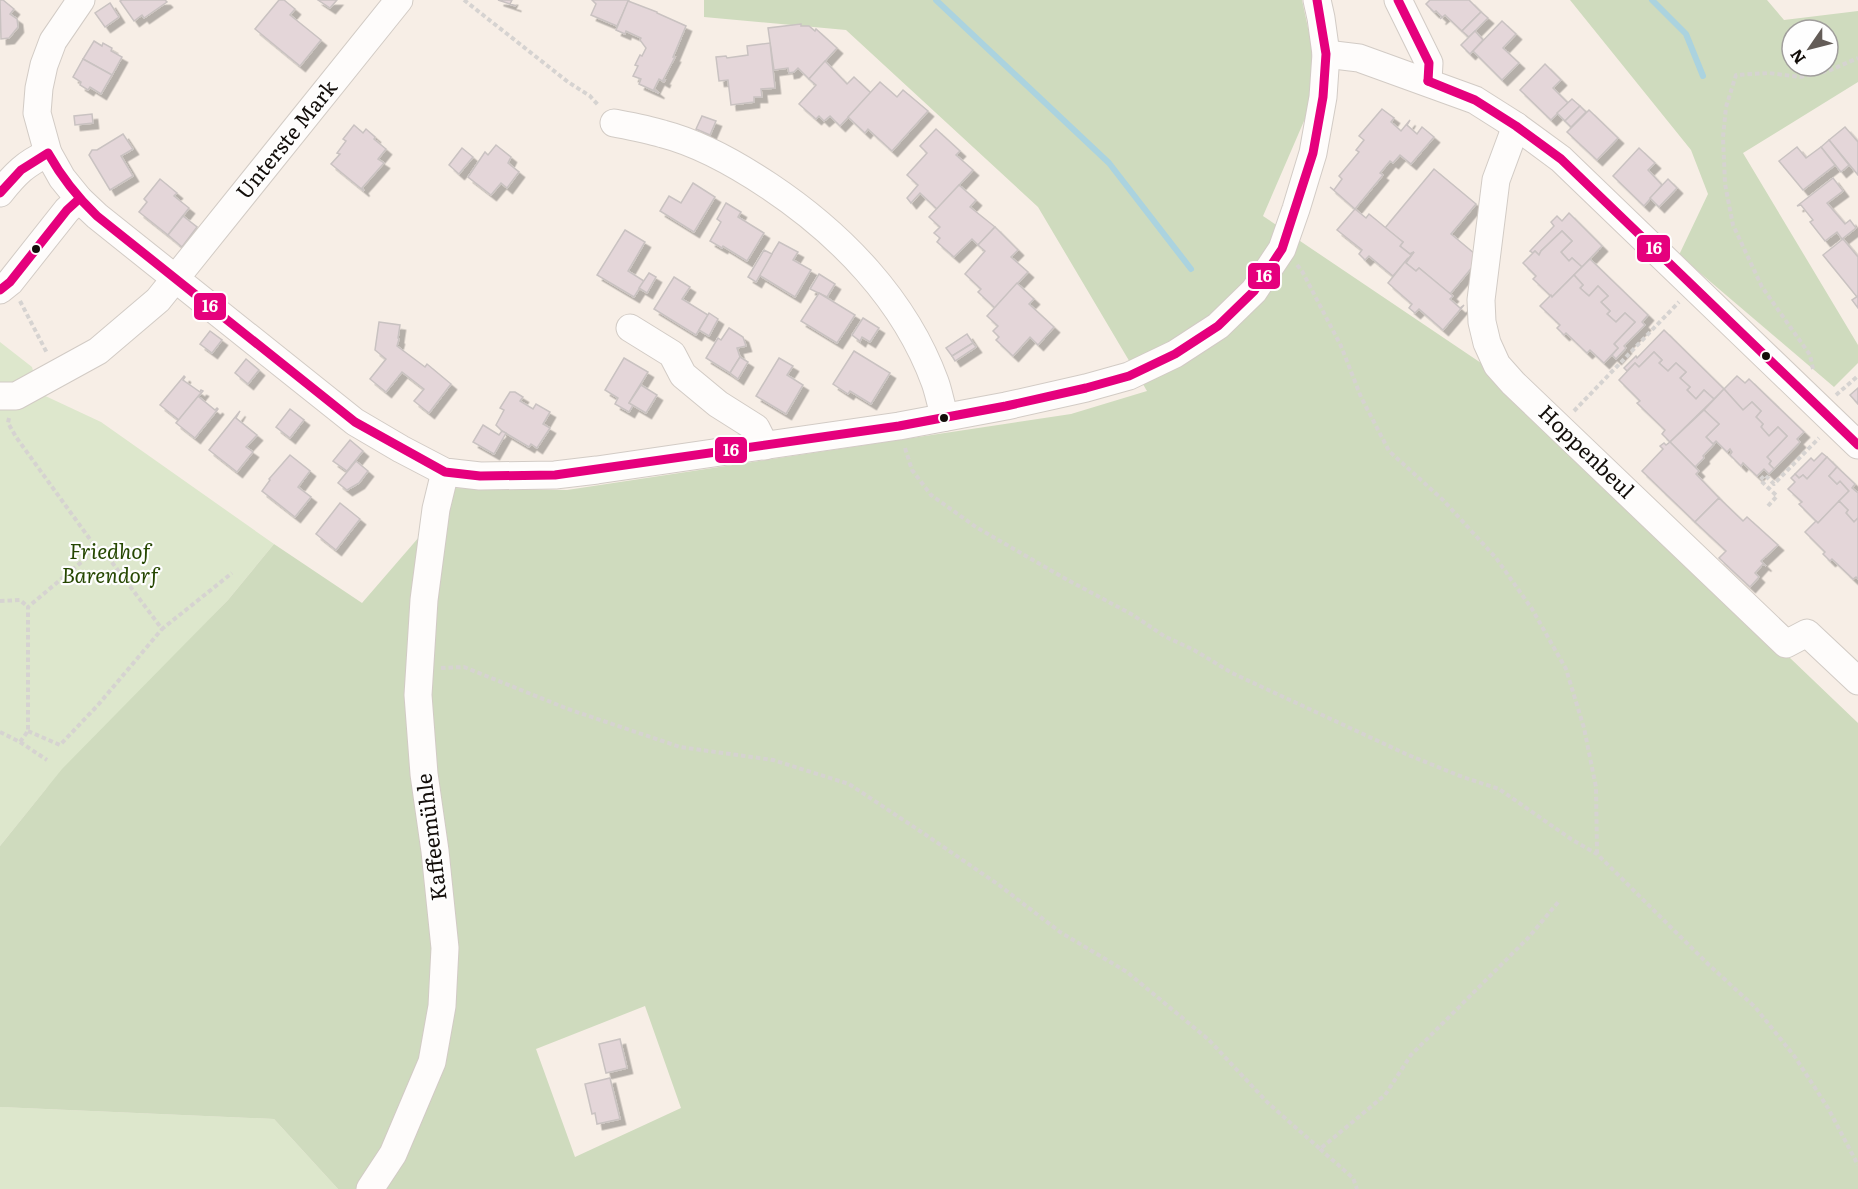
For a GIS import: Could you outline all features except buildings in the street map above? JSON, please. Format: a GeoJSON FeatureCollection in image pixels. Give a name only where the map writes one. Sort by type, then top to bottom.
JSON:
{"type":"FeatureCollection","features":[{"type":"Feature","properties":{"kind":"street"},"geometry":{"type":"LineString","coordinates":[[81,0],[53,41],[44,65],[37,112],[48,153],[62,178],[79,200],[175,280],[356,422],[445,472],[480,476],[555,475],[597,470],[899,426],[1086,388],[1129,376],[1175,354],[1218,326],[1254,291],[1282,249],[1313,153],[1323,98],[1326,54],[1317,0]]}},
{"type":"Feature","properties":{"kind":"street","name":"Unterste Mark"},"geometry":{"type":"LineString","coordinates":[[0,396],[16,396],[98,351],[158,300],[399,0]]}},
{"type":"Feature","properties":{"kind":"street"},"geometry":{"type":"LineString","coordinates":[[1398,0],[1429,63],[1428,81]]}},
{"type":"Feature","properties":{"kind":"street"},"geometry":{"type":"LineString","coordinates":[[1326,54],[1359,58],[1428,81],[1475,100],[1561,159],[1858,445]]}},
{"type":"Feature","properties":{"kind":"street"},"geometry":{"type":"LineString","coordinates":[[614,123],[664,134],[716,155],[788,198],[828,230],[862,264],[905,321],[921,349],[935,383],[945,417]]}},
{"type":"Feature","properties":{"kind":"street","name":"Hoppenbeul"},"geometry":{"type":"LineString","coordinates":[[1516,126],[1496,180],[1482,300],[1482,322],[1487,343],[1497,365],[1513,383],[1786,644],[1808,633],[1858,681]]}},
{"type":"Feature","properties":{"kind":"street"},"geometry":{"type":"LineString","coordinates":[[0,193],[15,174],[29,162],[48,153]]}},
{"type":"Feature","properties":{"kind":"street"},"geometry":{"type":"LineString","coordinates":[[5,286],[67,210],[79,200]]}},
{"type":"Feature","properties":{"kind":"street"},"geometry":{"type":"LineString","coordinates":[[630,328],[672,354],[683,375],[718,404],[756,428],[765,446]]}},
{"type":"Feature","properties":{"kind":"street","name":"Kaffeemühle"},"geometry":{"type":"LineString","coordinates":[[370,1189],[393,1154],[432,1062],[442,1006],[445,948],[424,774],[418,695],[423,600],[436,509],[445,472]]}},
{"type":"Feature","properties":{"kind":"path"},"geometry":{"type":"LineString","coordinates":[[464,0],[568,82],[590,96],[614,123]]}},
{"type":"Feature","properties":{"kind":"path"},"geometry":{"type":"LineString","coordinates":[[1799,389],[1813,372],[1810,355],[1762,287],[1733,225],[1725,184],[1723,137],[1726,107],[1736,75],[1769,73],[1800,77],[1828,71],[1858,58]]}},
{"type":"Feature","properties":{"kind":"path"},"geometry":{"type":"LineString","coordinates":[[1282,249],[1302,271],[1341,346],[1361,397],[1389,451],[1443,500],[1496,558],[1532,609],[1566,669],[1584,728],[1596,787],[1598,854]]}},
{"type":"Feature","properties":{"kind":"path"},"geometry":{"type":"LineString","coordinates":[[5,286],[58,373]]}},
{"type":"Feature","properties":{"kind":"path"},"geometry":{"type":"LineString","coordinates":[[1559,427],[1693,287]]}},
{"type":"Feature","properties":{"kind":"path"},"geometry":{"type":"LineString","coordinates":[[899,426],[912,470],[931,495],[975,527],[1133,615],[1164,636],[1194,650],[1232,674],[1406,754],[1499,789],[1598,854],[1755,1007],[1795,1057],[1823,1099],[1858,1165]]}},
{"type":"Feature","properties":{"kind":"path"},"geometry":{"type":"LineString","coordinates":[[16,437],[97,549],[105,553],[162,629]]}},
{"type":"Feature","properties":{"kind":"path"},"geometry":{"type":"LineString","coordinates":[[1768,506],[1777,496],[1760,480],[1765,474],[1774,484],[1810,447]]}},
{"type":"Feature","properties":{"kind":"path"},"geometry":{"type":"LineString","coordinates":[[28,607],[97,549]]}},
{"type":"Feature","properties":{"kind":"path"},"geometry":{"type":"LineString","coordinates":[[27,731],[60,745],[98,705],[162,629],[232,573]]}},
{"type":"Feature","properties":{"kind":"path"},"geometry":{"type":"LineString","coordinates":[[0,601],[20,600],[28,607],[27,731],[20,742]]}},
{"type":"Feature","properties":{"kind":"path"},"geometry":{"type":"LineString","coordinates":[[420,669],[464,667],[568,708],[680,747],[773,760],[849,784],[999,885],[1060,932],[1127,972],[1209,1040],[1267,1102],[1353,1178],[1357,1189]]}},
{"type":"Feature","properties":{"kind":"path"},"geometry":{"type":"LineString","coordinates":[[0,732],[47,760]]}},
{"type":"Feature","properties":{"kind":"path"},"geometry":{"type":"LineString","coordinates":[[1320,1149],[1384,1095],[1411,1055],[1528,938],[1560,900]]}},
{"type":"Feature","properties":{"kind":"green space"},"geometry":{"type":"Polygon","coordinates":[[[704,0],[1302,0],[1320,84],[1263,216],[1484,365],[1858,723],[1858,1189],[338,1189],[274,1119],[0,1107],[0,846],[62,769],[228,600],[274,544],[362,603],[445,507],[453,488],[567,490],[1071,414],[1147,391],[1038,207],[846,30],[704,17],[704,0]],[[645,1006],[536,1049],[575,1157],[681,1108],[645,1006]]]}},
{"type":"Feature","properties":{"kind":"green space"},"geometry":{"type":"Polygon","coordinates":[[[1570,0],[1767,0],[1782,18],[1780,18],[1780,78],[1840,78],[1840,18],[1800,18],[1858,11],[1858,82],[1743,153],[1858,345],[1858,363],[1834,387],[1679,255],[1708,194],[1691,150],[1570,0]]]}},
{"type":"Feature","properties":{"kind":"green space","name":"Friedhof Barendorf"},"geometry":{"type":"Polygon","coordinates":[[[0,342],[32,367],[39,393],[101,422],[274,544],[228,600],[46,789],[0,846],[0,342]]]}},
{"type":"Feature","properties":{"kind":"green space"},"geometry":{"type":"Polygon","coordinates":[[[0,1107],[274,1119],[338,1189],[0,1189],[0,1107]]]}},
{"type":"Feature","properties":{"kind":"waterway"},"geometry":{"type":"LineString","coordinates":[[936,0],[1109,163],[1191,269]]}},
{"type":"Feature","properties":{"kind":"waterway"},"geometry":{"type":"LineString","coordinates":[[1652,0],[1686,34],[1703,76]]}},
{"type":"Feature","properties":{"kind":"transit line","name":"16"},"geometry":{"type":"LineString","coordinates":[[0,193],[21,170],[48,153],[70,186],[97,216],[355,422],[445,472],[480,476],[555,475],[899,426],[1006,406],[1129,376],[1175,354],[1218,326],[1254,291],[1282,249],[1313,153],[1323,97],[1326,54],[1317,0]]}},
{"type":"Feature","properties":{"kind":"transit line","name":"16"},"geometry":{"type":"LineString","coordinates":[[1398,0],[1429,63],[1428,81]]}},
{"type":"Feature","properties":{"kind":"transit line","name":"16"},"geometry":{"type":"LineString","coordinates":[[1428,81],[1475,100],[1561,159],[1858,445]]}},
{"type":"Feature","properties":{"kind":"transit line","name":"16"},"geometry":{"type":"LineString","coordinates":[[0,290],[10,282],[67,210],[79,199]]}}]}
